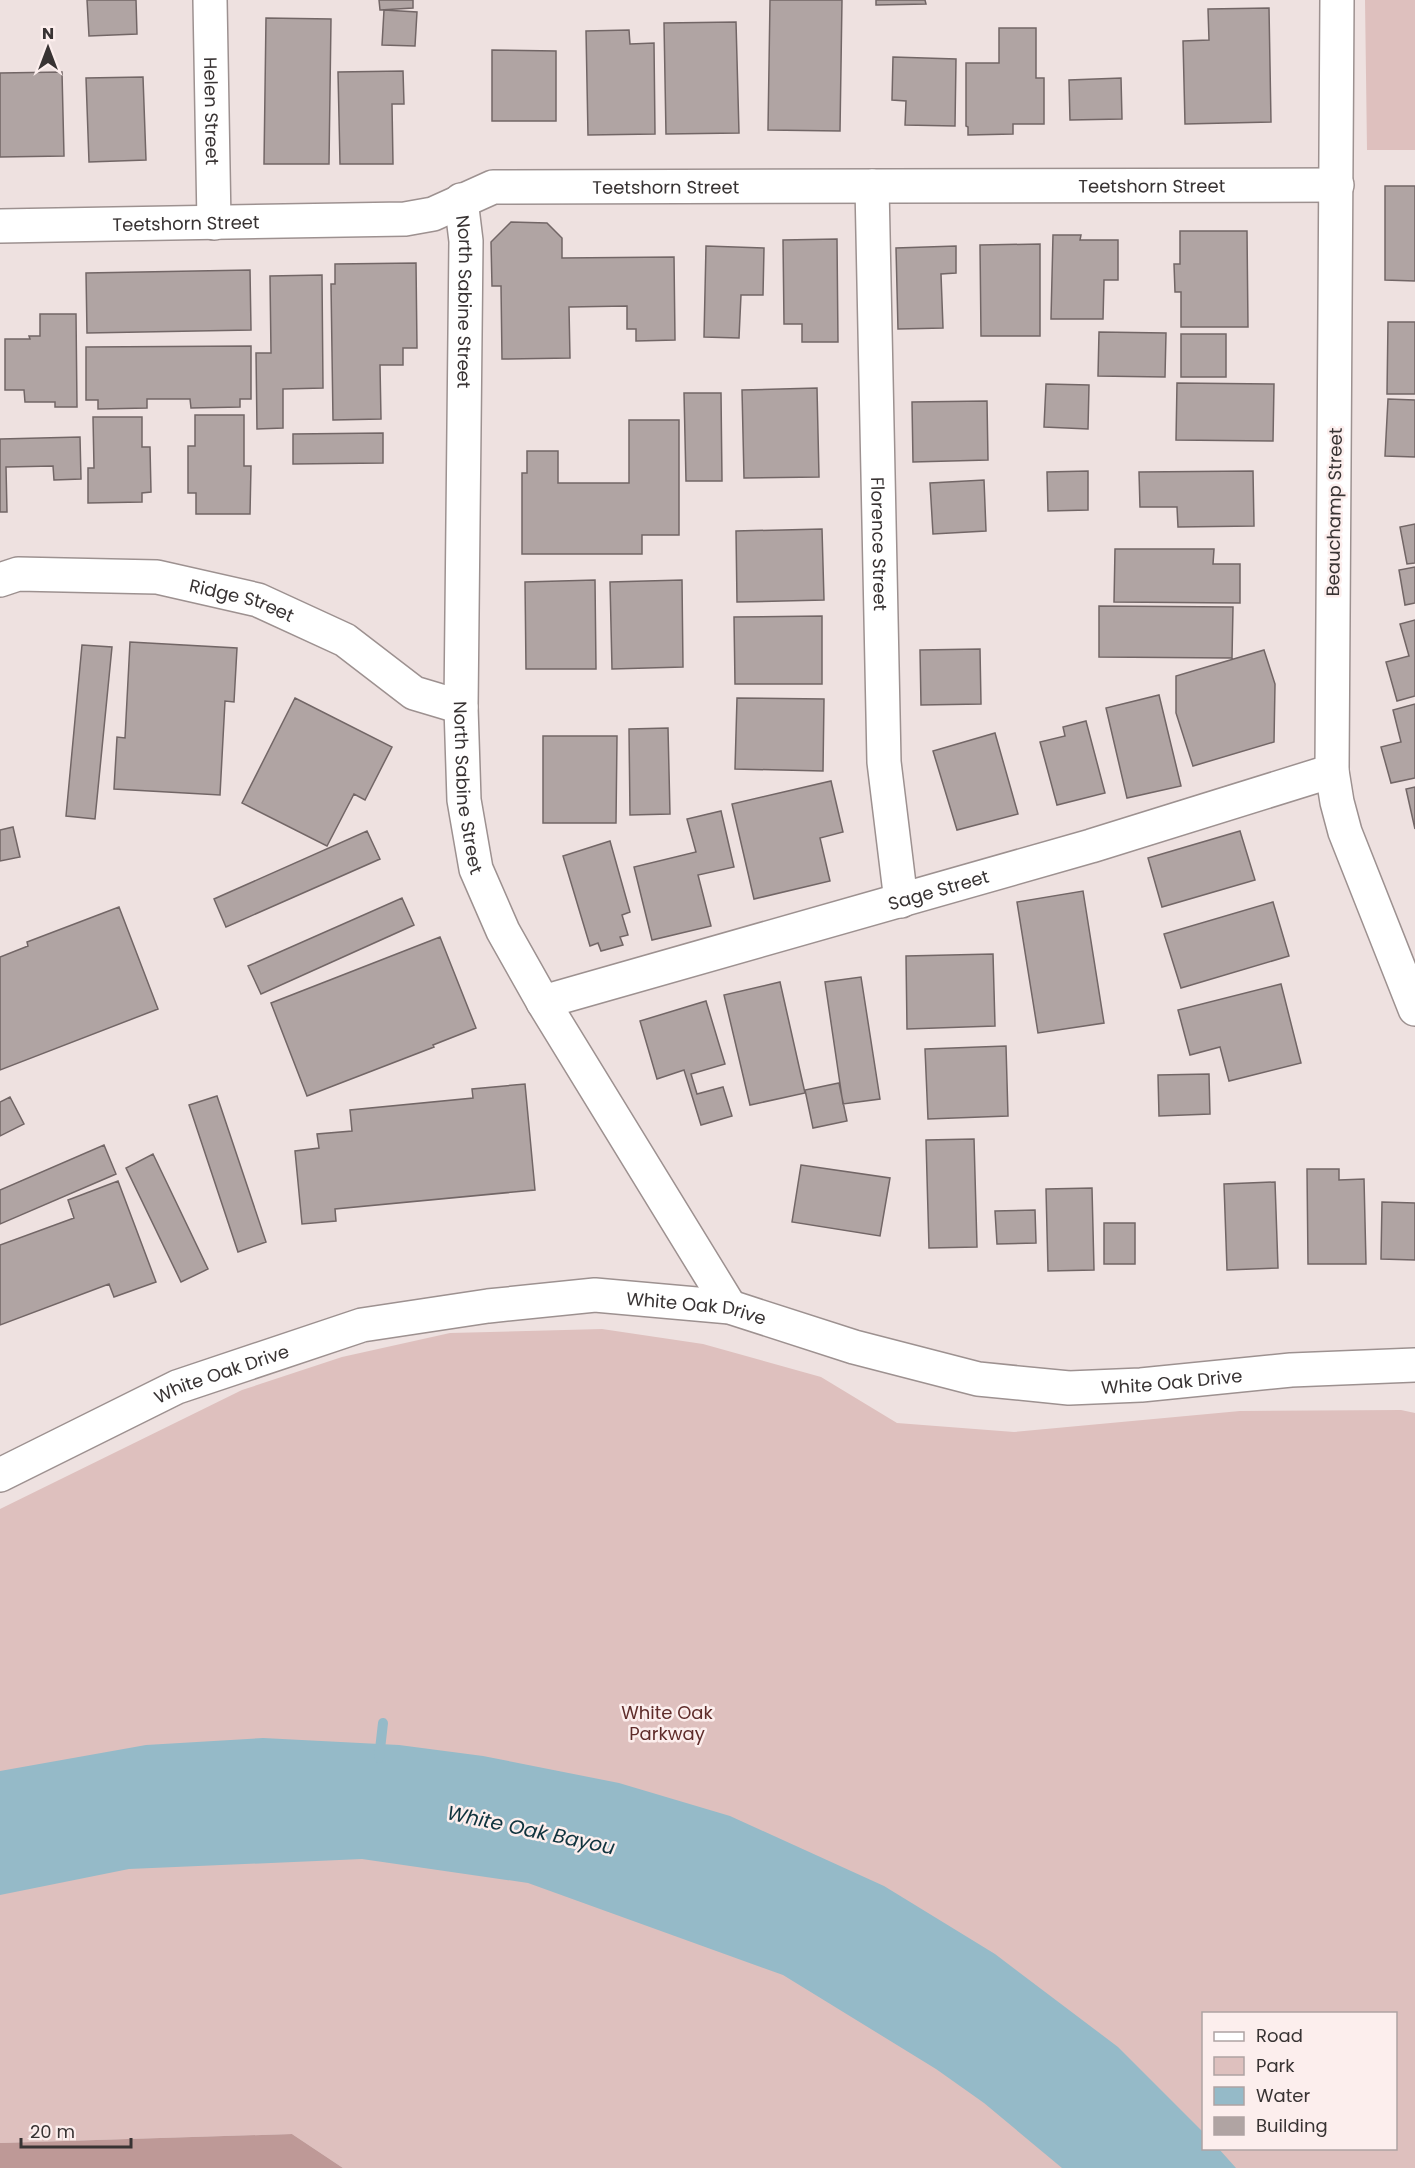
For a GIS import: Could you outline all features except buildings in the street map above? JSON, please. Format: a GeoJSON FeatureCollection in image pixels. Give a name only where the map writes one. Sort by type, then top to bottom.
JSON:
{"type":"FeatureCollection","features":[{"type":"Feature","properties":{"kind":"street","name":"Helen Street"},"geometry":{"type":"LineString","coordinates":[[210,0],[214,223]]}},
{"type":"Feature","properties":{"kind":"street","name":"Beauchamp Street"},"geometry":{"type":"LineString","coordinates":[[1337,0],[1332,771],[1336,802],[1345,832],[1415,1009]]}},
{"type":"Feature","properties":{"kind":"street","name":"Teetshorn Street"},"geometry":{"type":"LineString","coordinates":[[0,226],[405,219],[434,214],[494,187],[1336,185]]}},
{"type":"Feature","properties":{"kind":"street","name":"Florence Street"},"geometry":{"type":"LineString","coordinates":[[872,186],[884,762],[901,901]]}},
{"type":"Feature","properties":{"kind":"street","name":"North Sabine Street"},"geometry":{"type":"LineString","coordinates":[[461,200],[466,241],[461,707],[464,800],[476,868],[503,931],[543,1002],[730,1307]]}},
{"type":"Feature","properties":{"kind":"street","name":"Ridge Street"},"geometry":{"type":"LineString","coordinates":[[0,580],[18,574],[157,577],[258,600],[345,640],[414,693],[461,707]]}},
{"type":"Feature","properties":{"kind":"street","name":"Sage Street"},"geometry":{"type":"LineString","coordinates":[[543,1002],[1091,846],[1332,771]]}},
{"type":"Feature","properties":{"kind":"street","name":"White Oak Drive"},"geometry":{"type":"LineString","coordinates":[[0,1475],[177,1387],[362,1325],[488,1306],[595,1295],[730,1307],[854,1347],[978,1379],[1069,1388],[1141,1385],[1291,1370],[1415,1365]]}},
{"type":"Feature","properties":{"kind":"green space"},"geometry":{"type":"Polygon","coordinates":[[[1365,0],[1415,0],[1415,150],[1367,150],[1365,0]]]}},
{"type":"Feature","properties":{"kind":"green space","name":"White Oak Parkway"},"geometry":{"type":"Polygon","coordinates":[[[602,1329],[703,1344],[821,1377],[897,1423],[1014,1432],[1240,1411],[1401,1410],[1415,1413],[1415,2168],[343,2168],[292,2134],[0,2143],[0,1509],[242,1390],[342,1357],[450,1333],[602,1329]]]}},
{"type":"Feature","properties":{"kind":"shaded area"},"geometry":{"type":"Polygon","coordinates":[[[292,2134],[343,2168],[0,2168],[0,2143],[292,2134]]]}},
{"type":"Feature","properties":{"kind":"water","name":"White Oak Bayou"},"geometry":{"type":"Polygon","coordinates":[[[263,1738],[399,1745],[483,1756],[619,1783],[730,1816],[884,1886],[995,1954],[1118,2047],[1202,2131],[1202,2150],[1220,2150],[1236,2168],[1062,2168],[984,2103],[936,2069],[783,1975],[528,1883],[362,1859],[129,1869],[0,1895],[0,1771],[146,1745],[263,1738]]]}},
{"type":"Feature","properties":{"kind":"waterway"},"geometry":{"type":"LineString","coordinates":[[379,1758],[383,1723]]}}]}
